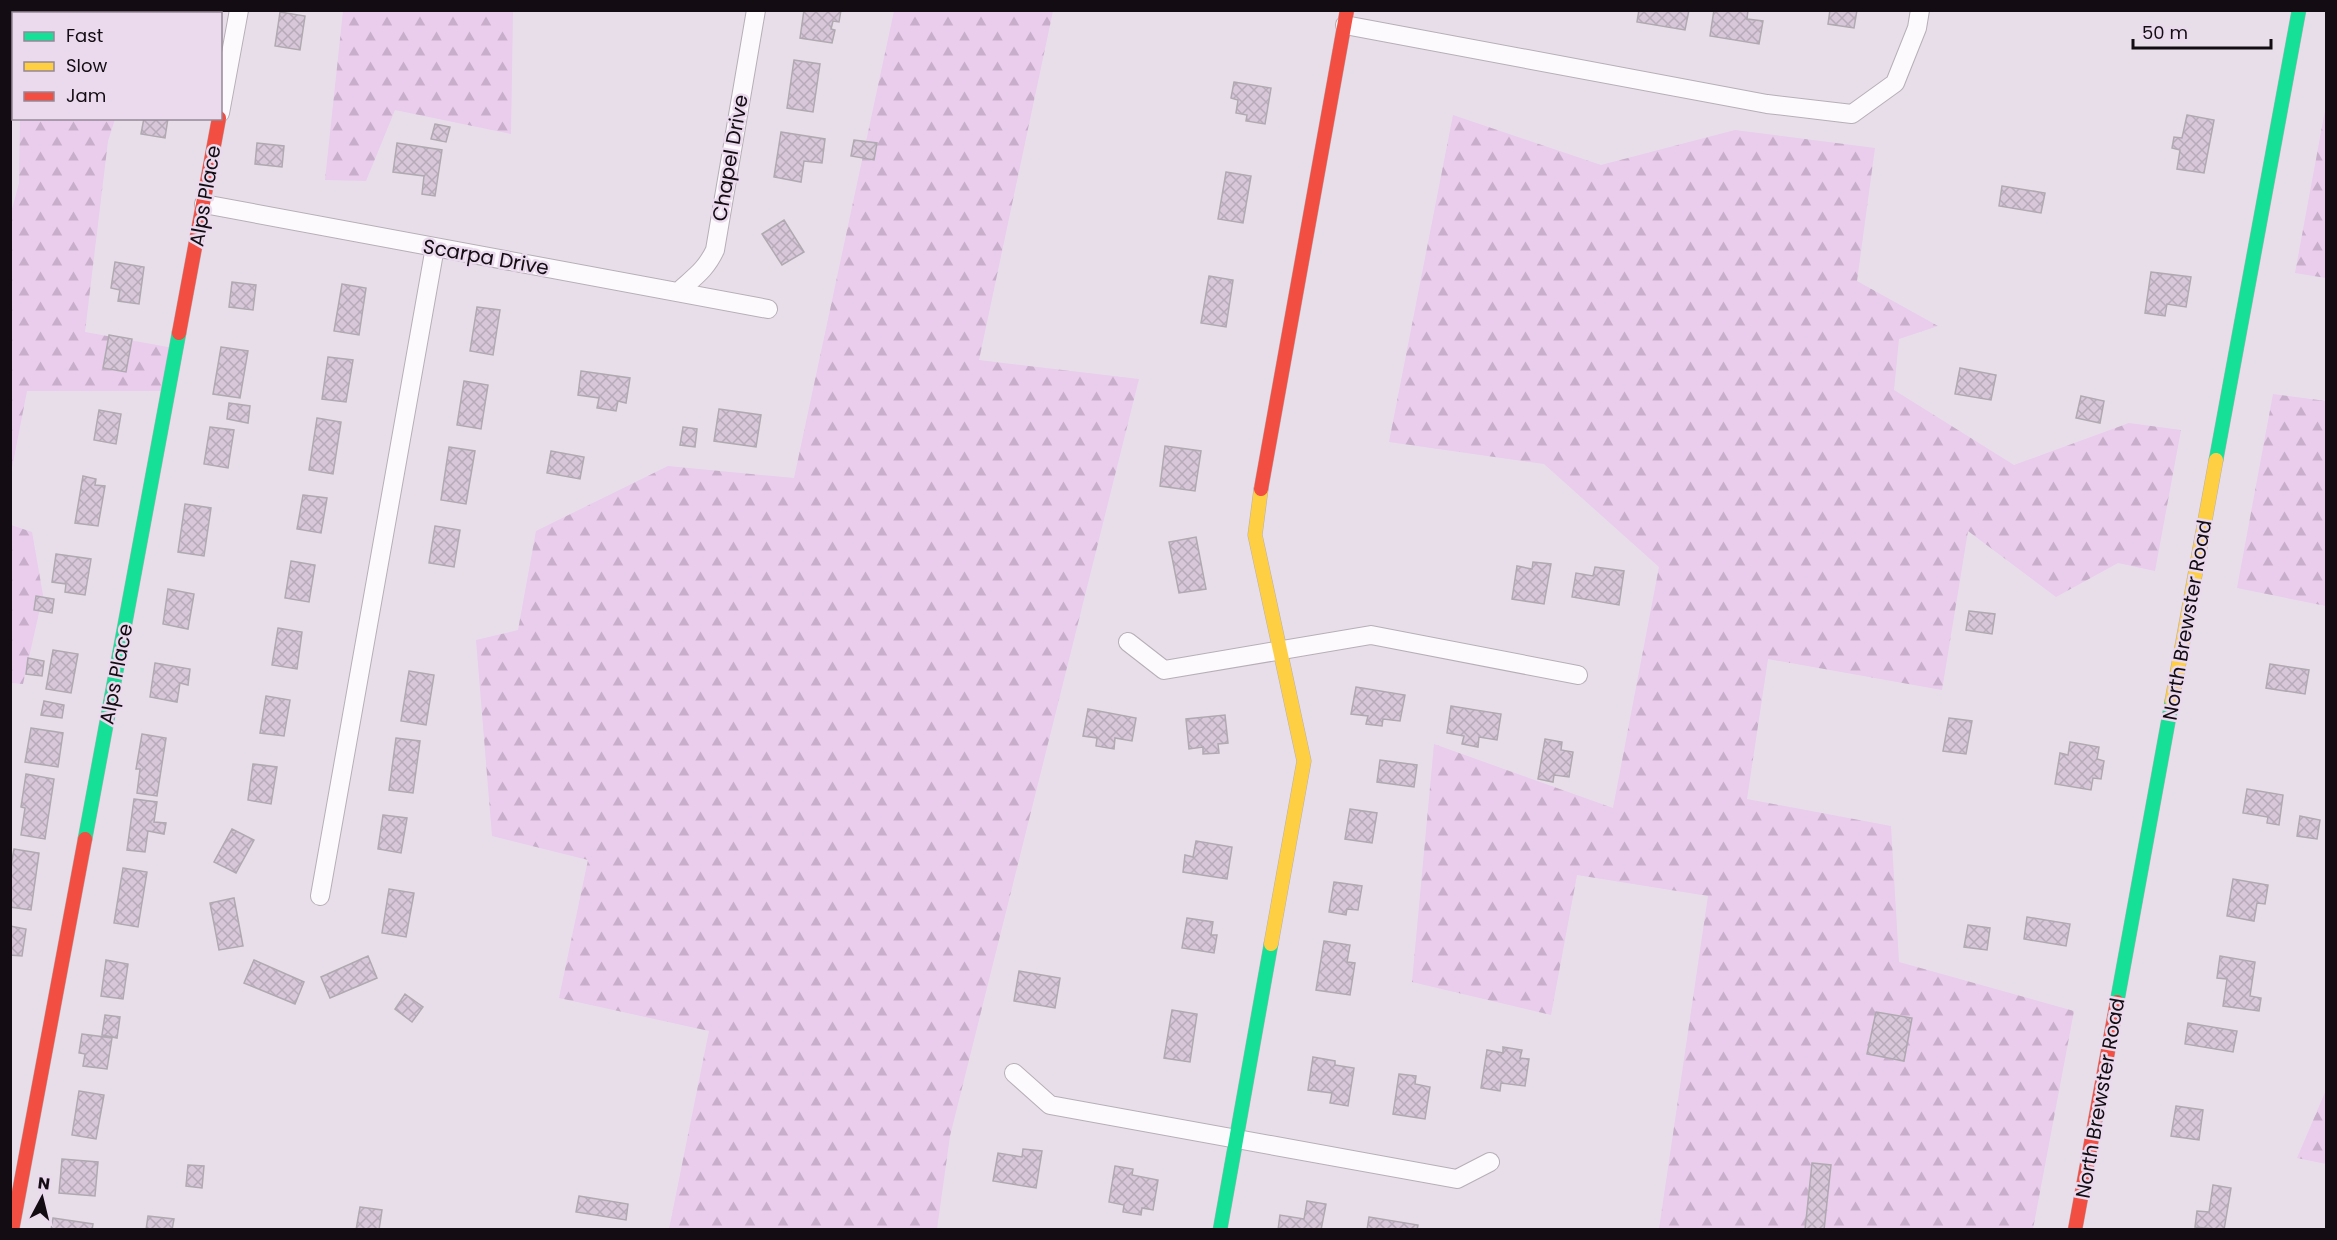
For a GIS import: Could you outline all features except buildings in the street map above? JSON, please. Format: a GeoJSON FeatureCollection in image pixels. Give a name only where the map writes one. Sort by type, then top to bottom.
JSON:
{"type":"FeatureCollection","features":[{"type":"Feature","properties":{"kind":"street"},"geometry":{"type":"LineString","coordinates":[[222,103],[240,10]]}},
{"type":"Feature","properties":{"kind":"street","name":"Chapel Drive"},"geometry":{"type":"LineString","coordinates":[[678,292],[704,270],[715,250],[756,10]]}},
{"type":"Feature","properties":{"kind":"street"},"geometry":{"type":"LineString","coordinates":[[1220,1230],[1304,760],[1255,535],[1261,487],[1346,18],[1767,104],[1852,114],[1895,83],[1917,28],[1920,10]]}},
{"type":"Feature","properties":{"kind":"street","name":"North Brewster Road"},"geometry":{"type":"LineString","coordinates":[[2075,1230],[2299,10]]}},
{"type":"Feature","properties":{"kind":"street","name":"Alps Place"},"geometry":{"type":"LineString","coordinates":[[12,1230],[219,120]]}},
{"type":"Feature","properties":{"kind":"street","name":"Scarpa Drive"},"geometry":{"type":"LineString","coordinates":[[204,204],[768,309]]}},
{"type":"Feature","properties":{"kind":"street"},"geometry":{"type":"LineString","coordinates":[[320,896],[435,247]]}},
{"type":"Feature","properties":{"kind":"street"},"geometry":{"type":"LineString","coordinates":[[1128,642],[1164,670],[1371,635],[1578,675]]}},
{"type":"Feature","properties":{"kind":"street"},"geometry":{"type":"LineString","coordinates":[[1014,1073],[1050,1105],[1236,1140],[1457,1179],[1490,1162]]}},
{"type":"Feature","properties":{"kind":"green space"},"geometry":{"type":"Polygon","coordinates":[[[149,10],[148,12],[21,11],[149,10]]]}},
{"type":"Feature","properties":{"kind":"green space"},"geometry":{"type":"Polygon","coordinates":[[[343,11],[513,11],[511,134],[395,110],[366,181],[325,180],[343,11]]]}},
{"type":"Feature","properties":{"kind":"green space"},"geometry":{"type":"Polygon","coordinates":[[[894,11],[1053,11],[979,360],[1139,379],[950,1136],[937,1229],[669,1229],[709,1031],[559,998],[588,860],[492,836],[476,640],[518,630],[536,531],[668,466],[794,478],[894,11]]]}},
{"type":"Feature","properties":{"kind":"green space"},"geometry":{"type":"Polygon","coordinates":[[[2326,105],[2326,278],[2295,273],[2326,105]]]}},
{"type":"Feature","properties":{"kind":"green space"},"geometry":{"type":"Polygon","coordinates":[[[1453,115],[1601,165],[1735,130],[1875,148],[1857,281],[1938,326],[1899,339],[1894,390],[2014,465],[2129,423],[2181,430],[2155,571],[2118,563],[2056,597],[1968,531],[1942,690],[1768,659],[1747,799],[1891,826],[1899,962],[2074,1011],[2033,1229],[1659,1229],[1708,896],[1577,875],[1551,1015],[1412,982],[1434,744],[1613,808],[1659,567],[1544,464],[1389,442],[1453,115]]]}},
{"type":"Feature","properties":{"kind":"green space"},"geometry":{"type":"Polygon","coordinates":[[[20,120],[115,120],[108,141],[85,332],[179,349],[171,391],[27,391],[11,473],[10,217],[19,183],[20,120]]]}},
{"type":"Feature","properties":{"kind":"green space"},"geometry":{"type":"Polygon","coordinates":[[[2273,394],[2326,401],[2326,606],[2237,588],[2273,394]]]}},
{"type":"Feature","properties":{"kind":"green space"},"geometry":{"type":"Polygon","coordinates":[[[11,525],[32,532],[43,595],[23,684],[11,683],[11,525]]]}},
{"type":"Feature","properties":{"kind":"green space"},"geometry":{"type":"Polygon","coordinates":[[[2326,1090],[2326,1164],[2297,1158],[2326,1090]]]}},
{"type":"Feature","properties":{"kind":"traffic: fast"},"geometry":{"type":"LineString","coordinates":[[2216,460],[2299,10]]}},
{"type":"Feature","properties":{"kind":"traffic: fast"},"geometry":{"type":"LineString","coordinates":[[85,839],[179,333]]}},
{"type":"Feature","properties":{"kind":"traffic: fast"},"geometry":{"type":"LineString","coordinates":[[2117,1002],[2172,701]]}},
{"type":"Feature","properties":{"kind":"traffic: fast"},"geometry":{"type":"LineString","coordinates":[[1220,1230],[1271,944]]}},
{"type":"Feature","properties":{"kind":"traffic: slow"},"geometry":{"type":"LineString","coordinates":[[2172,701],[2216,460]]}},
{"type":"Feature","properties":{"kind":"traffic: slow"},"geometry":{"type":"LineString","coordinates":[[1261,489],[1255,535],[1304,761],[1271,944]]}},
{"type":"Feature","properties":{"kind":"traffic: jam"},"geometry":{"type":"LineString","coordinates":[[1261,489],[1347,10]]}},
{"type":"Feature","properties":{"kind":"traffic: jam"},"geometry":{"type":"LineString","coordinates":[[179,333],[219,120]]}},
{"type":"Feature","properties":{"kind":"traffic: jam"},"geometry":{"type":"LineString","coordinates":[[12,1230],[85,839]]}},
{"type":"Feature","properties":{"kind":"traffic: jam"},"geometry":{"type":"LineString","coordinates":[[2075,1230],[2117,1002]]}}]}
